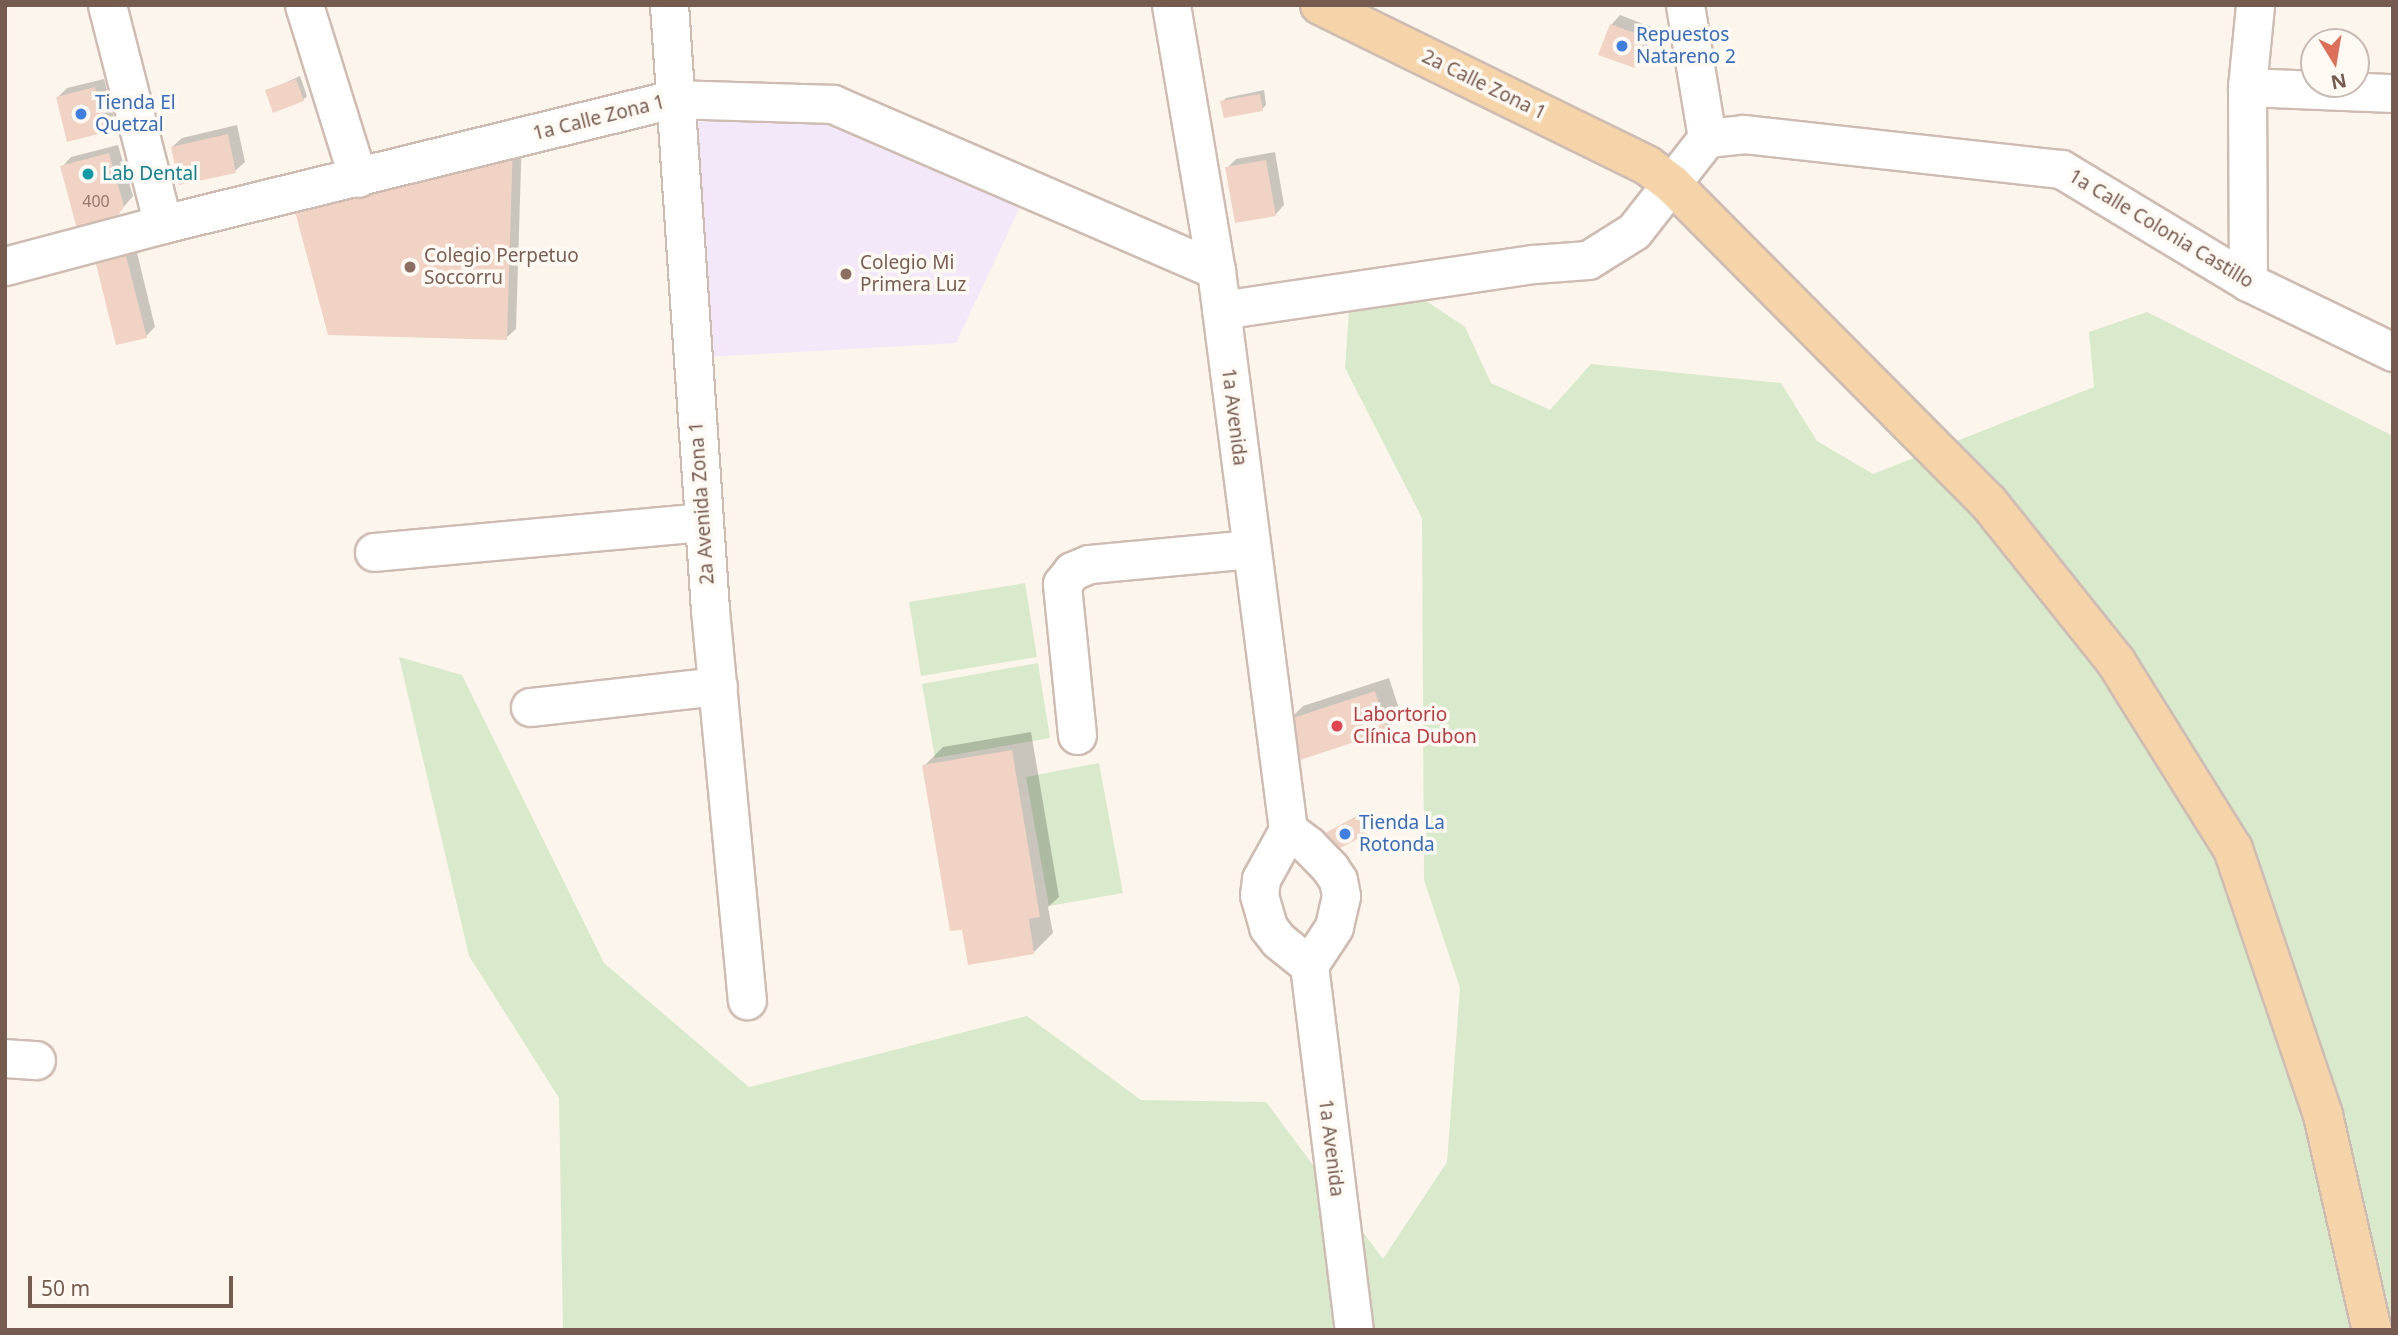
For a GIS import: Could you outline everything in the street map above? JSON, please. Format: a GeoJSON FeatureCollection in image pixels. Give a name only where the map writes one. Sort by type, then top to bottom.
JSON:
{"type":"FeatureCollection","features":[{"type":"Feature","properties":{"kind":"main road","name":"2a Calle Zona 1"},"geometry":{"type":"LineString","coordinates":[[1320,5],[1660,175],[1988,502],[2116,662],[2233,849],[2323,1115],[2372,1330]]}},
{"type":"Feature","properties":{"kind":"street"},"geometry":{"type":"LineString","coordinates":[[107,5],[163,224]]}},
{"type":"Feature","properties":{"kind":"street"},"geometry":{"type":"LineString","coordinates":[[304,5],[358,178]]}},
{"type":"Feature","properties":{"kind":"street","name":"2a Avenida Zona 1"},"geometry":{"type":"LineString","coordinates":[[669,5],[673,99],[704,522],[747,1000]]}},
{"type":"Feature","properties":{"kind":"street","name":"1a Avenida"},"geometry":{"type":"LineString","coordinates":[[1171,5],[1216,270],[1284,837]]}},
{"type":"Feature","properties":{"kind":"street"},"geometry":{"type":"LineString","coordinates":[[1221,310],[1534,264],[1588,260],[1634,232],[1660,175],[1707,138],[1685,5]]}},
{"type":"Feature","properties":{"kind":"street"},"geometry":{"type":"LineString","coordinates":[[2248,282],[2247,87],[2255,5]]}},
{"type":"Feature","properties":{"kind":"street"},"geometry":{"type":"LineString","coordinates":[[2247,87],[2388,95]]}},
{"type":"Feature","properties":{"kind":"street","name":"1a Calle Zona 1"},"geometry":{"type":"LineString","coordinates":[[5,266],[163,224],[673,99],[833,104],[1216,270]]}},
{"type":"Feature","properties":{"kind":"street","name":"1a Calle Colonia Castillo"},"geometry":{"type":"LineString","coordinates":[[1707,138],[1743,134],[2062,169],[2248,282],[2393,352]]}},
{"type":"Feature","properties":{"kind":"street"},"geometry":{"type":"LineString","coordinates":[[374,552],[704,522]]}},
{"type":"Feature","properties":{"kind":"street"},"geometry":{"type":"LineString","coordinates":[[1077,735],[1062,584],[1072,571],[1089,564],[1251,549]]}},
{"type":"Feature","properties":{"kind":"street"},"geometry":{"type":"LineString","coordinates":[[530,707],[718,686]]}},
{"type":"Feature","properties":{"kind":"street"},"geometry":{"type":"LineString","coordinates":[[1284,837],[1308,845],[1338,880],[1341,896],[1334,927],[1309,965],[1278,940],[1262,912],[1259,895],[1261,879],[1284,837]]}},
{"type":"Feature","properties":{"kind":"street","name":"1a Avenida"},"geometry":{"type":"LineString","coordinates":[[1309,965],[1354,1330]]}},
{"type":"Feature","properties":{"kind":"shaded area","name":"Colegio Mi Primera Luz"},"geometry":{"type":"Polygon","coordinates":[[[826,115],[1021,205],[956,343],[708,357],[695,122],[826,115]]]}},
{"type":"Feature","properties":{"kind":"green space"},"geometry":{"type":"Polygon","coordinates":[[[1410,290],[1465,327],[1491,383],[1550,410],[1591,364],[1781,383],[1817,441],[1873,474],[2094,387],[2089,332],[2147,312],[2393,436],[2393,1330],[563,1330],[559,1098],[469,956],[399,657],[462,675],[604,963],[749,1087],[1027,1016],[1141,1100],[1266,1102],[1383,1259],[1447,1162],[1460,988],[1424,880],[1422,518],[1345,368],[1349,311],[1410,290]]]}},
{"type":"Feature","properties":{"kind":"green space"},"geometry":{"type":"Polygon","coordinates":[[[1025,583],[1037,657],[921,676],[909,602],[1025,583]]]}},
{"type":"Feature","properties":{"kind":"green space"},"geometry":{"type":"Polygon","coordinates":[[[1038,663],[1050,738],[935,758],[922,684],[1038,663]]]}},
{"type":"Feature","properties":{"kind":"green space"},"geometry":{"type":"Polygon","coordinates":[[[1099,763],[1123,893],[1049,906],[1026,777],[1099,763]]]}},
{"type":"Feature","properties":{"kind":"building","name":"Repuestos Natareno 2"},"geometry":{"type":"Polygon","coordinates":[[[1610,24],[1646,37],[1635,68],[1598,55],[1610,24]]]}},
{"type":"Feature","properties":{"kind":"building"},"geometry":{"type":"Polygon","coordinates":[[[296,79],[304,101],[273,113],[265,90],[296,79]]]}},
{"type":"Feature","properties":{"kind":"building","name":"Tienda El Quetzal"},"geometry":{"type":"Polygon","coordinates":[[[95,87],[106,132],[67,142],[56,97],[95,87]]]}},
{"type":"Feature","properties":{"kind":"building"},"geometry":{"type":"Polygon","coordinates":[[[1260,94],[1263,111],[1224,118],[1220,101],[1260,94]]]}},
{"type":"Feature","properties":{"kind":"building"},"geometry":{"type":"Polygon","coordinates":[[[228,134],[236,173],[179,185],[171,147],[228,134]]]}},
{"type":"Feature","properties":{"kind":"building","name":"Colegio Perpetuo Soccorru"},"geometry":{"type":"Polygon","coordinates":[[[513,142],[507,340],[328,335],[292,200],[513,142]]]}},
{"type":"Feature","properties":{"kind":"building"},"geometry":{"type":"Polygon","coordinates":[[[109,153],[124,206],[117,217],[77,229],[60,166],[109,153]]]}},
{"type":"Feature","properties":{"kind":"building"},"geometry":{"type":"Polygon","coordinates":[[[1266,160],[1276,216],[1235,223],[1225,167],[1266,160]]]}},
{"type":"Feature","properties":{"kind":"building"},"geometry":{"type":"Polygon","coordinates":[[[123,244],[147,338],[116,345],[93,252],[123,244]]]}},
{"type":"Feature","properties":{"kind":"building","name":"Labortorio Clínica Dubon"},"geometry":{"type":"Polygon","coordinates":[[[1375,691],[1388,731],[1300,760],[1287,720],[1375,691]]]}},
{"type":"Feature","properties":{"kind":"building"},"geometry":{"type":"Polygon","coordinates":[[[1012,750],[1040,917],[1029,919],[1034,954],[968,965],[962,930],[950,931],[922,765],[1012,750]]]}},
{"type":"Feature","properties":{"kind":"building","name":"Tienda La Rotonda"},"geometry":{"type":"Polygon","coordinates":[[[1357,816],[1367,834],[1333,852],[1323,834],[1357,816]]]}},
{"type":"Feature","properties":{"kind":"place","name":"Repuestos Natareno 2"},"geometry":{"type":"Point","coordinates":[1622,46]}},
{"type":"Feature","properties":{"kind":"place","name":"Tienda El Quetzal"},"geometry":{"type":"Point","coordinates":[81,114]}},
{"type":"Feature","properties":{"kind":"place","name":"Lab Dental"},"geometry":{"type":"Point","coordinates":[88,174]}},
{"type":"Feature","properties":{"kind":"place","name":"Colegio Perpetuo Soccorru"},"geometry":{"type":"Point","coordinates":[410,267]}},
{"type":"Feature","properties":{"kind":"place","name":"Colegio Mi Primera Luz"},"geometry":{"type":"Point","coordinates":[846,274]}},
{"type":"Feature","properties":{"kind":"place","name":"Labortorio Clínica Dubon"},"geometry":{"type":"Point","coordinates":[1337,726]}},
{"type":"Feature","properties":{"kind":"place","name":"Tienda La Rotonda"},"geometry":{"type":"Point","coordinates":[1345,834]}}]}
